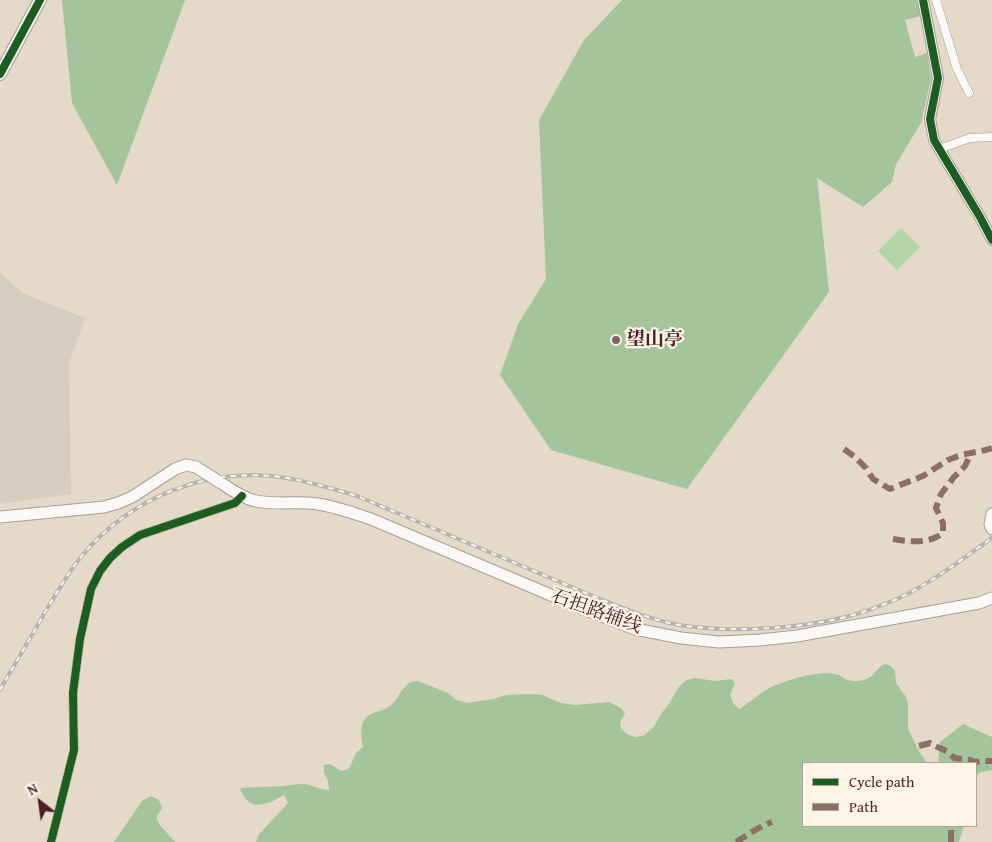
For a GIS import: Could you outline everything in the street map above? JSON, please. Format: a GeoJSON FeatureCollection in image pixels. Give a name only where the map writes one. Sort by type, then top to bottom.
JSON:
{"type":"FeatureCollection","features":[{"type":"Feature","properties":{"kind":"main road"},"geometry":{"type":"LineString","coordinates":[[0,74],[40,0]]}},
{"type":"Feature","properties":{"kind":"main road","name":"石担路辅线"},"geometry":{"type":"LineString","coordinates":[[0,517],[104,507],[132,497],[175,468],[196,467],[236,493],[254,501],[316,504],[344,509],[635,629],[681,638],[719,642],[798,636],[979,603],[992,598]]}},
{"type":"Feature","properties":{"kind":"main road"},"geometry":{"type":"LineString","coordinates":[[992,514],[990,524],[992,529]]}},
{"type":"Feature","properties":{"kind":"street"},"geometry":{"type":"LineString","coordinates":[[923,0],[938,78],[930,119],[934,140],[992,240]]}},
{"type":"Feature","properties":{"kind":"street"},"geometry":{"type":"LineString","coordinates":[[936,0],[958,69],[969,93]]}},
{"type":"Feature","properties":{"kind":"street"},"geometry":{"type":"LineString","coordinates":[[939,149],[970,138],[992,137]]}},
{"type":"Feature","properties":{"kind":"street"},"geometry":{"type":"LineString","coordinates":[[51,842],[74,750],[73,693],[80,639],[91,589],[100,571],[122,547],[140,535],[235,503],[242,496]]}},
{"type":"Feature","properties":{"kind":"shaded area"},"geometry":{"type":"Polygon","coordinates":[[[0,273],[24,294],[85,318],[69,364],[71,494],[0,504],[0,273]]]}},
{"type":"Feature","properties":{"kind":"green space"},"geometry":{"type":"Polygon","coordinates":[[[62,0],[185,0],[117,185],[72,103],[62,0]]]}},
{"type":"Feature","properties":{"kind":"green space"},"geometry":{"type":"Polygon","coordinates":[[[622,0],[917,0],[920,16],[905,20],[915,57],[927,53],[931,79],[921,123],[896,164],[892,182],[863,207],[817,178],[829,292],[687,489],[551,450],[500,375],[518,324],[546,279],[539,120],[584,40],[622,0]]]}},
{"type":"Feature","properties":{"kind":"green space"},"geometry":{"type":"Polygon","coordinates":[[[901,228],[920,247],[897,270],[878,251],[901,228]]]}},
{"type":"Feature","properties":{"kind":"green space"},"geometry":{"type":"Polygon","coordinates":[[[885,664],[891,666],[895,671],[896,683],[906,697],[908,704],[908,729],[926,762],[802,762],[802,827],[964,827],[959,842],[256,842],[258,836],[288,803],[284,795],[265,804],[253,804],[243,796],[240,788],[303,784],[329,790],[324,765],[330,764],[341,771],[349,769],[356,753],[363,747],[362,727],[365,719],[373,713],[390,706],[410,682],[418,681],[448,693],[456,700],[467,703],[494,699],[506,695],[530,694],[542,695],[561,703],[575,705],[609,702],[621,708],[625,714],[620,722],[621,728],[628,735],[636,737],[643,736],[653,728],[678,688],[685,681],[695,678],[715,681],[732,679],[735,684],[730,695],[733,703],[739,709],[764,691],[789,680],[828,673],[839,675],[851,681],[859,681],[870,677],[885,664]]]}},
{"type":"Feature","properties":{"kind":"green space"},"geometry":{"type":"Polygon","coordinates":[[[963,724],[992,737],[992,770],[977,774],[977,762],[938,762],[940,742],[963,724]]]}},
{"type":"Feature","properties":{"kind":"green space"},"geometry":{"type":"Polygon","coordinates":[[[151,796],[159,800],[162,808],[156,818],[175,842],[114,842],[142,801],[151,796]]]}},
{"type":"Feature","properties":{"kind":"railway"},"geometry":{"type":"LineString","coordinates":[[0,690],[64,580],[81,557],[101,536],[147,502],[173,490],[201,481],[229,476],[258,475],[287,478],[357,496],[619,607],[679,625],[720,629],[787,627],[809,624],[881,606],[924,585],[992,538]]}},
{"type":"Feature","properties":{"kind":"marked path"},"geometry":{"type":"LineString","coordinates":[[844,449],[866,468],[873,479],[890,489],[923,476],[948,460],[992,448]]}},
{"type":"Feature","properties":{"kind":"marked path"},"geometry":{"type":"LineString","coordinates":[[893,539],[925,541],[943,533],[943,523],[936,508],[941,494],[965,466],[971,453]]}},
{"type":"Feature","properties":{"kind":"marked path"},"geometry":{"type":"LineString","coordinates":[[919,746],[930,743],[945,750],[954,758],[975,762],[992,761]]}},
{"type":"Feature","properties":{"kind":"marked path"},"geometry":{"type":"LineString","coordinates":[[736,842],[772,822]]}},
{"type":"Feature","properties":{"kind":"marked path"},"geometry":{"type":"LineString","coordinates":[[951,842],[951,830],[953,827]]}},
{"type":"Feature","properties":{"kind":"cycle path"},"geometry":{"type":"LineString","coordinates":[[0,74],[40,0]]}},
{"type":"Feature","properties":{"kind":"cycle path"},"geometry":{"type":"LineString","coordinates":[[923,0],[938,78],[930,119],[934,140],[992,240]]}},
{"type":"Feature","properties":{"kind":"cycle path"},"geometry":{"type":"LineString","coordinates":[[51,842],[74,750],[73,693],[80,639],[91,589],[100,571],[122,547],[140,535],[235,503],[242,496]]}},
{"type":"Feature","properties":{"kind":"place","name":"望山亭"},"geometry":{"type":"Point","coordinates":[616,340]}}]}
